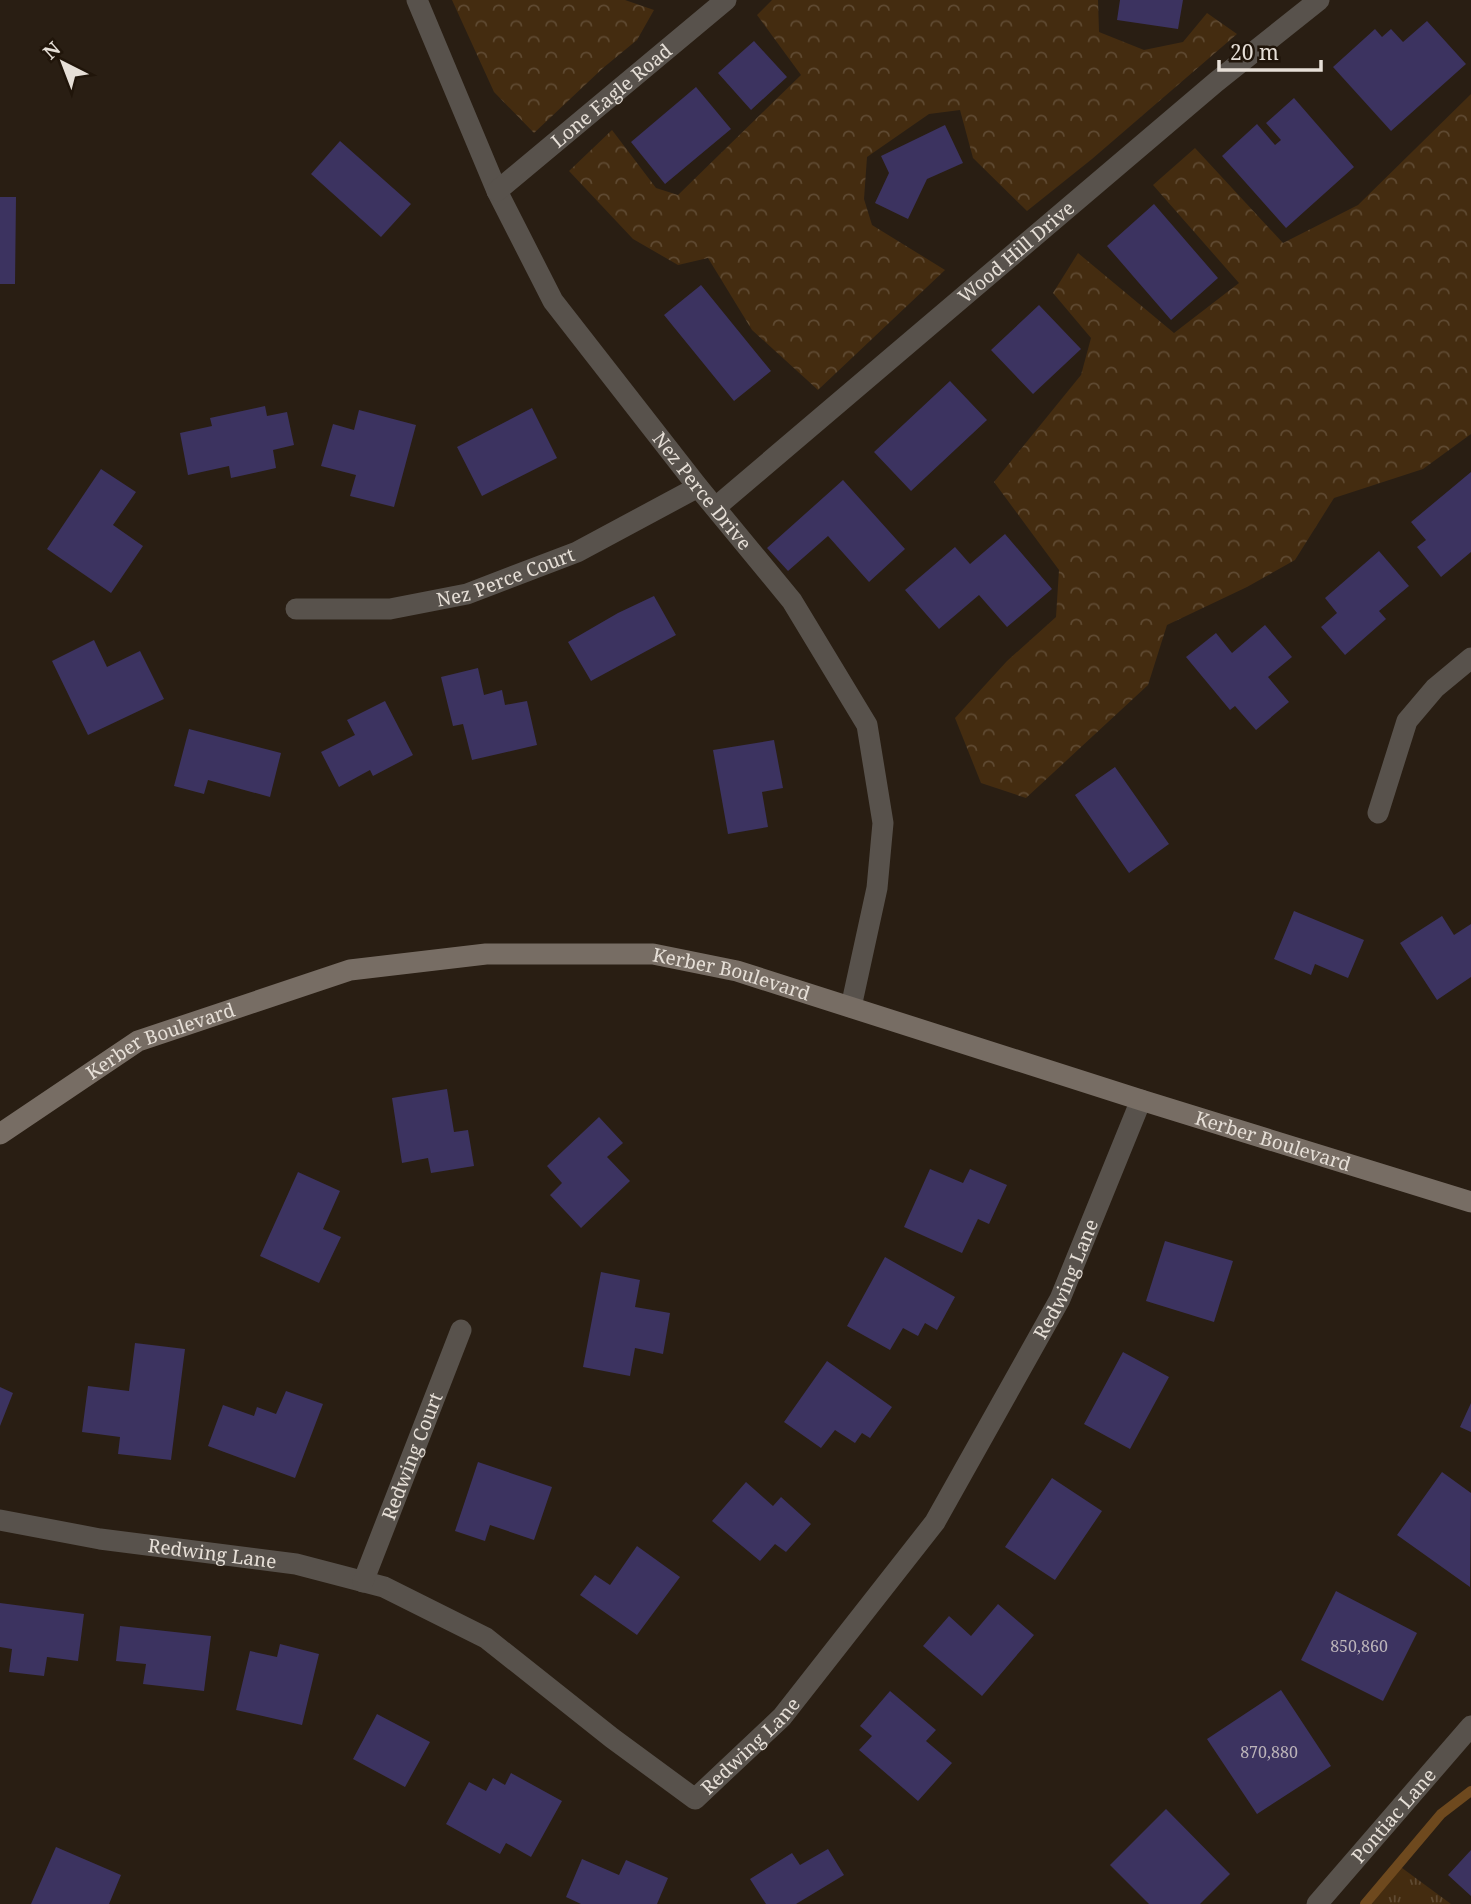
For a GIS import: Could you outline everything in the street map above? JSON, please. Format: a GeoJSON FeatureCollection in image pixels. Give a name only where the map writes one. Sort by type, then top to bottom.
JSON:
{"type":"FeatureCollection","features":[{"type":"Feature","properties":{"kind":"street","name":"Nez Perce Drive"},"geometry":{"type":"LineString","coordinates":[[417,0],[497,191],[553,301],[698,487],[792,601],[867,725],[883,822],[877,888],[851,1007]]}},
{"type":"Feature","properties":{"kind":"street","name":"Lone Eagle Road"},"geometry":{"type":"LineString","coordinates":[[497,191],[726,0]]}},
{"type":"Feature","properties":{"kind":"street","name":"Wood Hill Drive"},"geometry":{"type":"LineString","coordinates":[[716,507],[1216,82],[1319,0]]}},
{"type":"Feature","properties":{"kind":"street","name":"Nez Perce Court"},"geometry":{"type":"LineString","coordinates":[[296,609],[390,609],[467,594],[577,552],[698,487]]}},
{"type":"Feature","properties":{"kind":"street"},"geometry":{"type":"LineString","coordinates":[[1378,813],[1407,721],[1435,688],[1471,658]]}},
{"type":"Feature","properties":{"kind":"street","name":"Kerber Boulevard"},"geometry":{"type":"LineString","coordinates":[[0,1134],[138,1041],[350,970],[486,954],[653,954],[737,971],[1471,1202]]}},
{"type":"Feature","properties":{"kind":"street","name":"Redwing Lane"},"geometry":{"type":"LineString","coordinates":[[0,1520],[100,1539],[296,1564],[384,1587],[486,1638],[612,1738],[695,1799],[782,1717],[935,1522],[1060,1299],[1140,1100]]}},
{"type":"Feature","properties":{"kind":"street","name":"Redwing Court"},"geometry":{"type":"LineString","coordinates":[[363,1582],[461,1330]]}},
{"type":"Feature","properties":{"kind":"street","name":"Pontiac Lane"},"geometry":{"type":"LineString","coordinates":[[1317,1904],[1471,1726]]}},
{"type":"Feature","properties":{"kind":"green space"},"geometry":{"type":"Polygon","coordinates":[[[452,0],[625,0],[654,10],[637,40],[534,133],[494,92],[452,0]]]}},
{"type":"Feature","properties":{"kind":"green space"},"geometry":{"type":"Polygon","coordinates":[[[772,0],[1098,0],[1099,32],[1144,50],[1183,42],[1207,13],[1237,34],[1092,159],[1027,211],[973,158],[960,110],[929,114],[867,157],[864,199],[872,225],[945,270],[818,390],[752,330],[708,258],[678,265],[633,239],[569,171],[612,130],[656,188],[678,195],[801,75],[757,15],[772,0]]]}},
{"type":"Feature","properties":{"kind":"green space"},"geometry":{"type":"Polygon","coordinates":[[[1471,94],[1471,434],[1423,469],[1334,498],[1295,560],[1247,587],[1167,625],[1148,685],[1026,798],[981,783],[955,718],[1007,661],[1056,617],[1059,570],[994,482],[1081,375],[1091,338],[1053,293],[1078,253],[1174,333],[1239,283],[1153,185],[1195,148],[1283,243],[1358,205],[1471,94]]]}},
{"type":"Feature","properties":{"kind":"green space"},"geometry":{"type":"Polygon","coordinates":[[[1398,1865],[1451,1904],[1362,1904],[1398,1865]]]}},
{"type":"Feature","properties":{"kind":"building"},"geometry":{"type":"Polygon","coordinates":[[[1120,0],[1183,0],[1178,29],[1117,20],[1120,0]]]}},
{"type":"Feature","properties":{"kind":"building"},"geometry":{"type":"Polygon","coordinates":[[[1427,21],[1466,64],[1391,131],[1333,67],[1375,29],[1382,37],[1391,29],[1403,42],[1427,21]]]}},
{"type":"Feature","properties":{"kind":"building"},"geometry":{"type":"Polygon","coordinates":[[[754,41],[787,77],[751,110],[718,73],[754,41]]]}},
{"type":"Feature","properties":{"kind":"building"},"geometry":{"type":"Polygon","coordinates":[[[696,87],[731,129],[665,184],[631,142],[696,87]]]}},
{"type":"Feature","properties":{"kind":"building"},"geometry":{"type":"Polygon","coordinates":[[[1294,98],[1354,167],[1286,228],[1222,156],[1257,124],[1275,145],[1281,140],[1266,123],[1294,98]]]}},
{"type":"Feature","properties":{"kind":"building"},"geometry":{"type":"Polygon","coordinates":[[[945,125],[963,163],[927,179],[908,219],[875,203],[889,173],[881,156],[945,125]]]}},
{"type":"Feature","properties":{"kind":"building"},"geometry":{"type":"Polygon","coordinates":[[[340,141],[411,204],[381,237],[311,174],[340,141]]]}},
{"type":"Feature","properties":{"kind":"building"},"geometry":{"type":"Polygon","coordinates":[[[0,197],[16,197],[15,284],[0,284],[0,197]]]}},
{"type":"Feature","properties":{"kind":"building"},"geometry":{"type":"Polygon","coordinates":[[[1154,204],[1218,278],[1171,320],[1107,246],[1154,204]]]}},
{"type":"Feature","properties":{"kind":"building"},"geometry":{"type":"Polygon","coordinates":[[[701,285],[771,371],[734,401],[664,315],[701,285]]]}},
{"type":"Feature","properties":{"kind":"building"},"geometry":{"type":"Polygon","coordinates":[[[1039,305],[1081,349],[1033,394],[991,350],[1039,305]]]}},
{"type":"Feature","properties":{"kind":"building"},"geometry":{"type":"Polygon","coordinates":[[[950,381],[987,420],[911,491],[874,452],[950,381]]]}},
{"type":"Feature","properties":{"kind":"building"},"geometry":{"type":"Polygon","coordinates":[[[265,406],[267,416],[287,412],[294,445],[273,450],[276,468],[231,478],[229,466],[188,475],[180,433],[212,426],[210,418],[265,406]]]}},
{"type":"Feature","properties":{"kind":"building"},"geometry":{"type":"Polygon","coordinates":[[[532,408],[557,458],[482,496],[457,447],[532,408]]]}},
{"type":"Feature","properties":{"kind":"building"},"geometry":{"type":"Polygon","coordinates":[[[359,410],[416,425],[394,507],[350,496],[356,475],[321,466],[333,424],[354,430],[359,410]]]}},
{"type":"Feature","properties":{"kind":"building"},"geometry":{"type":"Polygon","coordinates":[[[101,469],[136,492],[113,525],[143,546],[111,593],[47,549],[101,469]]]}},
{"type":"Feature","properties":{"kind":"building"},"geometry":{"type":"Polygon","coordinates":[[[1471,472],[1471,552],[1441,577],[1417,547],[1426,540],[1411,522],[1471,472]]]}},
{"type":"Feature","properties":{"kind":"building"},"geometry":{"type":"Polygon","coordinates":[[[843,480],[905,549],[869,582],[828,536],[788,571],[767,548],[843,480]]]}},
{"type":"Feature","properties":{"kind":"building"},"geometry":{"type":"Polygon","coordinates":[[[1005,534],[1052,589],[1007,627],[979,595],[939,629],[905,590],[955,547],[970,564],[1005,534]]]}},
{"type":"Feature","properties":{"kind":"building"},"geometry":{"type":"Polygon","coordinates":[[[1379,551],[1409,586],[1379,611],[1386,619],[1345,655],[1321,627],[1337,613],[1325,598],[1379,551]]]}},
{"type":"Feature","properties":{"kind":"building"},"geometry":{"type":"Polygon","coordinates":[[[654,596],[676,635],[591,681],[568,642],[654,596]]]}},
{"type":"Feature","properties":{"kind":"building"},"geometry":{"type":"Polygon","coordinates":[[[1265,625],[1292,657],[1268,677],[1289,702],[1256,730],[1235,706],[1230,710],[1186,657],[1216,633],[1232,653],[1265,625]]]}},
{"type":"Feature","properties":{"kind":"building"},"geometry":{"type":"Polygon","coordinates":[[[94,640],[107,667],[140,651],[164,699],[88,735],[52,661],[94,640]]]}},
{"type":"Feature","properties":{"kind":"building"},"geometry":{"type":"Polygon","coordinates":[[[478,668],[484,695],[502,690],[505,705],[527,701],[537,745],[472,760],[463,724],[453,726],[441,677],[478,668]]]}},
{"type":"Feature","properties":{"kind":"building"},"geometry":{"type":"Polygon","coordinates":[[[385,701],[413,755],[373,776],[370,770],[339,787],[321,752],[355,735],[347,720],[385,701]]]}},
{"type":"Feature","properties":{"kind":"building"},"geometry":{"type":"Polygon","coordinates":[[[189,729],[281,753],[270,797],[208,780],[204,794],[174,786],[189,729]]]}},
{"type":"Feature","properties":{"kind":"building"},"geometry":{"type":"Polygon","coordinates":[[[774,740],[783,788],[762,792],[768,827],[728,834],[713,750],[774,740]]]}},
{"type":"Feature","properties":{"kind":"building"},"geometry":{"type":"Polygon","coordinates":[[[1115,767],[1169,844],[1129,873],[1075,795],[1115,767]]]}},
{"type":"Feature","properties":{"kind":"building"},"geometry":{"type":"Polygon","coordinates":[[[1294,911],[1364,940],[1348,978],[1315,964],[1311,975],[1274,959],[1294,911]]]}},
{"type":"Feature","properties":{"kind":"building"},"geometry":{"type":"Polygon","coordinates":[[[1442,916],[1454,935],[1471,924],[1471,977],[1437,1000],[1400,943],[1442,916]]]}},
{"type":"Feature","properties":{"kind":"building"},"geometry":{"type":"Polygon","coordinates":[[[447,1089],[454,1132],[468,1130],[474,1166],[431,1173],[428,1158],[402,1163],[392,1098],[447,1089]]]}},
{"type":"Feature","properties":{"kind":"building"},"geometry":{"type":"Polygon","coordinates":[[[599,1117],[623,1143],[607,1157],[630,1181],[581,1228],[550,1195],[562,1183],[547,1166],[599,1117]]]}},
{"type":"Feature","properties":{"kind":"building"},"geometry":{"type":"Polygon","coordinates":[[[930,1169],[963,1183],[970,1169],[1007,1185],[989,1224],[978,1219],[962,1253],[904,1227],[930,1169]]]}},
{"type":"Feature","properties":{"kind":"building"},"geometry":{"type":"Polygon","coordinates":[[[298,1172],[340,1191],[323,1229],[341,1237],[319,1283],[260,1256],[298,1172]]]}},
{"type":"Feature","properties":{"kind":"building"},"geometry":{"type":"Polygon","coordinates":[[[1165,1241],[1233,1261],[1214,1322],[1146,1301],[1165,1241]]]}},
{"type":"Feature","properties":{"kind":"building"},"geometry":{"type":"Polygon","coordinates":[[[885,1257],[955,1297],[937,1330],[925,1323],[918,1336],[903,1328],[890,1350],[847,1326],[885,1257]]]}},
{"type":"Feature","properties":{"kind":"building"},"geometry":{"type":"Polygon","coordinates":[[[601,1272],[640,1280],[635,1307],[670,1313],[663,1354],[635,1348],[630,1376],[583,1367],[601,1272]]]}},
{"type":"Feature","properties":{"kind":"building"},"geometry":{"type":"Polygon","coordinates":[[[135,1343],[185,1349],[171,1460],[118,1454],[120,1437],[82,1432],[88,1386],[129,1391],[135,1343]]]}},
{"type":"Feature","properties":{"kind":"building"},"geometry":{"type":"Polygon","coordinates":[[[1123,1352],[1169,1377],[1130,1449],[1084,1424],[1123,1352]]]}},
{"type":"Feature","properties":{"kind":"building"},"geometry":{"type":"Polygon","coordinates":[[[827,1361],[892,1407],[870,1438],[862,1433],[855,1443],[835,1430],[821,1448],[784,1422],[827,1361]]]}},
{"type":"Feature","properties":{"kind":"building"},"geometry":{"type":"Polygon","coordinates":[[[0,1387],[13,1393],[0,1426],[0,1387]]]}},
{"type":"Feature","properties":{"kind":"building"},"geometry":{"type":"Polygon","coordinates":[[[286,1391],[323,1404],[295,1478],[208,1446],[223,1405],[254,1416],[257,1407],[276,1414],[286,1391]]]}},
{"type":"Feature","properties":{"kind":"building"},"geometry":{"type":"Polygon","coordinates":[[[1471,1403],[1471,1432],[1460,1427],[1471,1403]]]}},
{"type":"Feature","properties":{"kind":"building"},"geometry":{"type":"Polygon","coordinates":[[[478,1462],[552,1487],[534,1540],[490,1525],[485,1541],[455,1531],[478,1462]]]}},
{"type":"Feature","properties":{"kind":"building"},"geometry":{"type":"Polygon","coordinates":[[[1442,1472],[1471,1493],[1470,1587],[1397,1535],[1442,1472]]]}},
{"type":"Feature","properties":{"kind":"building"},"geometry":{"type":"Polygon","coordinates":[[[1052,1478],[1102,1511],[1055,1580],[1005,1547],[1052,1478]]]}},
{"type":"Feature","properties":{"kind":"building"},"geometry":{"type":"Polygon","coordinates":[[[746,1482],[773,1506],[781,1497],[811,1524],[786,1552],[775,1544],[760,1561],[712,1521],[746,1482]]]}},
{"type":"Feature","properties":{"kind":"building"},"geometry":{"type":"Polygon","coordinates":[[[637,1546],[680,1577],[637,1635],[580,1595],[595,1575],[610,1585],[637,1546]]]}},
{"type":"Feature","properties":{"kind":"building"},"geometry":{"type":"Polygon","coordinates":[[[1336,1591],[1417,1633],[1383,1701],[1301,1660],[1336,1591]]]}},
{"type":"Feature","properties":{"kind":"building"},"geometry":{"type":"Polygon","coordinates":[[[0,1603],[84,1614],[78,1661],[47,1657],[44,1676],[9,1672],[12,1649],[0,1647],[0,1603]]]}},
{"type":"Feature","properties":{"kind":"building"},"geometry":{"type":"Polygon","coordinates":[[[998,1604],[1034,1635],[982,1696],[923,1646],[949,1616],[971,1636],[998,1604]]]}},
{"type":"Feature","properties":{"kind":"building"},"geometry":{"type":"Polygon","coordinates":[[[120,1626],[211,1636],[204,1691],[143,1684],[146,1664],[116,1661],[120,1626]]]}},
{"type":"Feature","properties":{"kind":"building"},"geometry":{"type":"Polygon","coordinates":[[[280,1644],[319,1654],[302,1725],[236,1710],[250,1651],[277,1657],[280,1644]]]}},
{"type":"Feature","properties":{"kind":"building"},"geometry":{"type":"Polygon","coordinates":[[[1281,1690],[1331,1766],[1257,1814],[1207,1739],[1281,1690]]]}},
{"type":"Feature","properties":{"kind":"building"},"geometry":{"type":"Polygon","coordinates":[[[890,1691],[936,1730],[926,1741],[952,1763],[918,1801],[859,1750],[872,1736],[860,1726],[890,1691]]]}},
{"type":"Feature","properties":{"kind":"building"},"geometry":{"type":"Polygon","coordinates":[[[377,1714],[430,1742],[405,1787],[353,1759],[377,1714]]]}},
{"type":"Feature","properties":{"kind":"building"},"geometry":{"type":"Polygon","coordinates":[[[511,1773],[562,1801],[531,1857],[506,1843],[500,1854],[446,1824],[469,1782],[486,1791],[493,1778],[505,1785],[511,1773]]]}},
{"type":"Feature","properties":{"kind":"building"},"geometry":{"type":"Polygon","coordinates":[[[1166,1809],[1230,1874],[1200,1904],[1149,1904],[1110,1865],[1166,1809]]]}},
{"type":"Feature","properties":{"kind":"building"},"geometry":{"type":"Polygon","coordinates":[[[56,1847],[121,1875],[109,1904],[31,1904],[56,1847]]]}},
{"type":"Feature","properties":{"kind":"building"},"geometry":{"type":"Polygon","coordinates":[[[828,1849],[844,1875],[796,1904],[766,1904],[750,1879],[792,1853],[800,1865],[828,1849]]]}},
{"type":"Feature","properties":{"kind":"building"},"geometry":{"type":"Polygon","coordinates":[[[1471,1850],[1471,1896],[1448,1875],[1471,1850]]]}},
{"type":"Feature","properties":{"kind":"building"},"geometry":{"type":"Polygon","coordinates":[[[582,1859],[619,1875],[626,1860],[668,1878],[657,1904],[581,1904],[566,1897],[582,1859]]]}},
{"type":"Feature","properties":{"kind":"waterway"},"geometry":{"type":"LineString","coordinates":[[1365,1904],[1441,1814],[1471,1791]]}}]}
